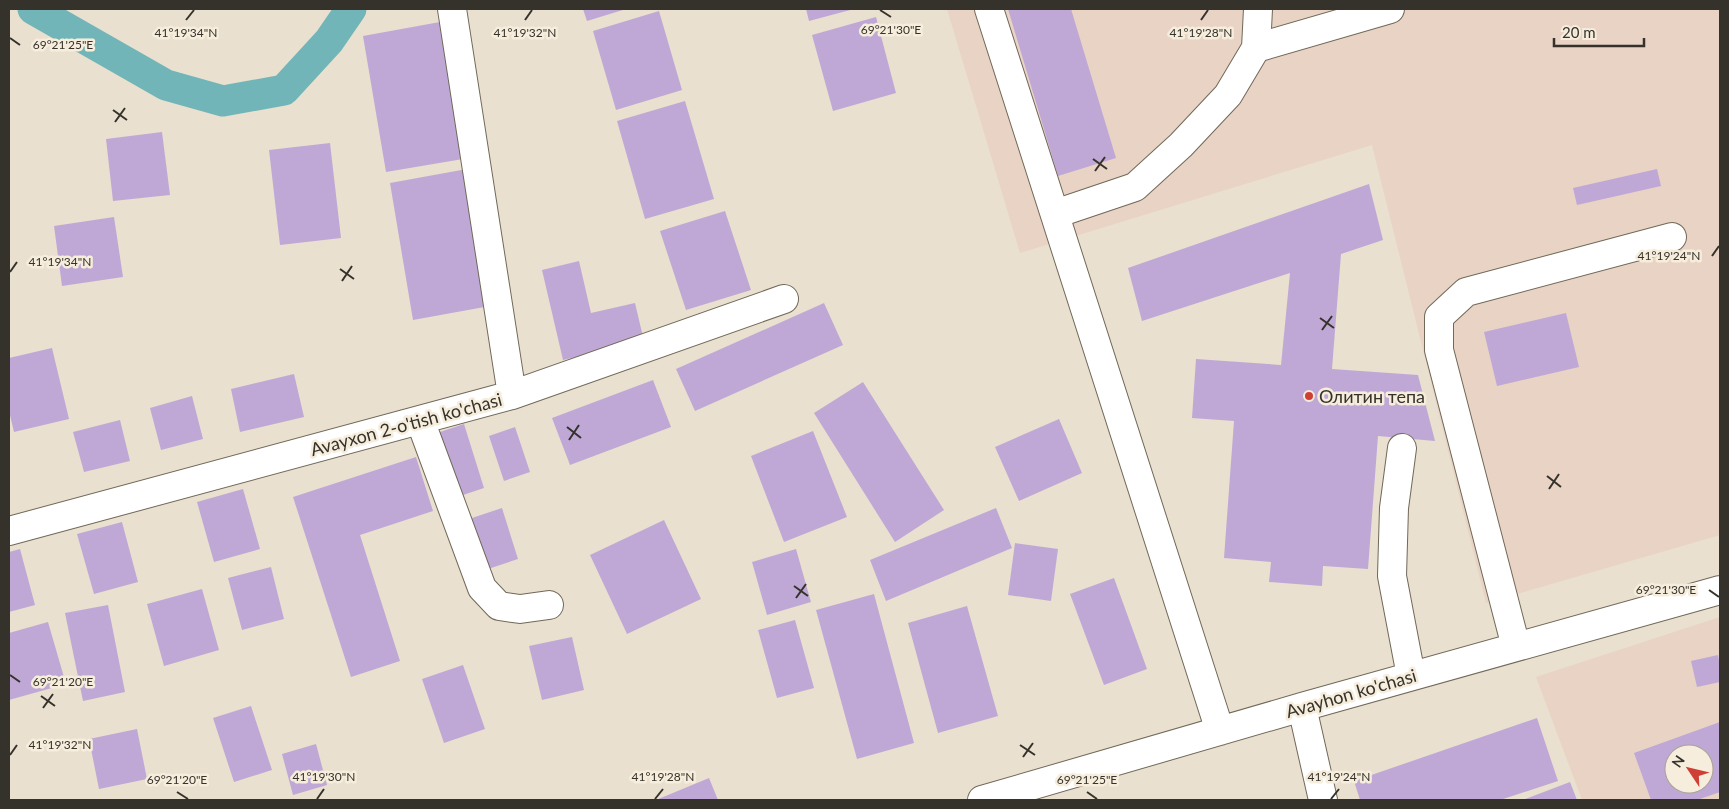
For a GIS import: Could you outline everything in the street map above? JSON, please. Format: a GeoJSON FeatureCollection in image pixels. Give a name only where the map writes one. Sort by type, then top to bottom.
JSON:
{"type":"FeatureCollection","features":[{"type":"Feature","properties":{"kind":"street","name":"Avayxon 2-o'tish ko'chasi"},"geometry":{"type":"LineString","coordinates":[[9,531],[512,395],[452,9]]}},
{"type":"Feature","properties":{"kind":"street"},"geometry":{"type":"LineString","coordinates":[[989,9],[1220,731]]}},
{"type":"Feature","properties":{"kind":"street"},"geometry":{"type":"LineString","coordinates":[[1055,214],[1135,187],[1181,145],[1228,95],[1256,48],[1258,9]]}},
{"type":"Feature","properties":{"kind":"street"},"geometry":{"type":"LineString","coordinates":[[1256,48],[1390,9]]}},
{"type":"Feature","properties":{"kind":"street"},"geometry":{"type":"LineString","coordinates":[[1516,647],[1438,350],[1439,317],[1466,292],[1672,237]]}},
{"type":"Feature","properties":{"kind":"street"},"geometry":{"type":"LineString","coordinates":[[512,395],[784,299]]}},
{"type":"Feature","properties":{"kind":"street"},"geometry":{"type":"LineString","coordinates":[[420,420],[482,588],[500,606],[520,609],[549,605]]}},
{"type":"Feature","properties":{"kind":"street"},"geometry":{"type":"LineString","coordinates":[[1402,448],[1394,508],[1392,576],[1411,676]]}},
{"type":"Feature","properties":{"kind":"street","name":"Avayhon ko'chasi"},"geometry":{"type":"LineString","coordinates":[[982,800],[1302,707],[1720,590]]}},
{"type":"Feature","properties":{"kind":"street"},"geometry":{"type":"LineString","coordinates":[[1302,707],[1323,800]]}},
{"type":"Feature","properties":{"kind":"shaded area"},"geometry":{"type":"Polygon","coordinates":[[[947,9],[1720,9],[1720,535],[1486,603],[1372,145],[1020,253],[947,9]]]}},
{"type":"Feature","properties":{"kind":"shaded area"},"geometry":{"type":"Polygon","coordinates":[[[1720,617],[1720,800],[1582,800],[1536,677],[1720,617]]]}},
{"type":"Feature","properties":{"kind":"building"},"geometry":{"type":"Polygon","coordinates":[[[583,9],[626,9],[587,21],[583,9]]]}},
{"type":"Feature","properties":{"kind":"building"},"geometry":{"type":"Polygon","coordinates":[[[806,9],[854,9],[809,21],[806,9]]]}},
{"type":"Feature","properties":{"kind":"building"},"geometry":{"type":"Polygon","coordinates":[[[1008,9],[1071,9],[1116,158],[1058,176],[1008,9]]]}},
{"type":"Feature","properties":{"kind":"building"},"geometry":{"type":"Polygon","coordinates":[[[659,11],[682,90],[616,110],[593,31],[659,11]]]}},
{"type":"Feature","properties":{"kind":"building"},"geometry":{"type":"Polygon","coordinates":[[[876,17],[896,93],[833,111],[812,35],[876,17]]]}},
{"type":"Feature","properties":{"kind":"building"},"geometry":{"type":"Polygon","coordinates":[[[440,22],[463,159],[386,172],[363,36],[440,22]]]}},
{"type":"Feature","properties":{"kind":"building"},"geometry":{"type":"Polygon","coordinates":[[[685,101],[714,199],[645,219],[617,121],[685,101]]]}},
{"type":"Feature","properties":{"kind":"building"},"geometry":{"type":"Polygon","coordinates":[[[162,132],[170,195],[113,201],[106,139],[162,132]]]}},
{"type":"Feature","properties":{"kind":"building"},"geometry":{"type":"Polygon","coordinates":[[[330,143],[341,238],[280,245],[269,150],[330,143]]]}},
{"type":"Feature","properties":{"kind":"building"},"geometry":{"type":"Polygon","coordinates":[[[467,169],[490,306],[413,320],[390,183],[467,169]]]}},
{"type":"Feature","properties":{"kind":"building"},"geometry":{"type":"Polygon","coordinates":[[[1657,169],[1661,186],[1577,205],[1573,188],[1657,169]]]}},
{"type":"Feature","properties":{"kind":"building","name":"Олитин тепа"},"geometry":{"type":"Polygon","coordinates":[[[1369,184],[1383,240],[1341,254],[1332,369],[1418,375],[1435,441],[1378,436],[1368,569],[1323,566],[1322,586],[1269,582],[1271,562],[1224,558],[1234,421],[1192,418],[1196,359],[1281,365],[1290,273],[1142,321],[1128,268],[1369,184]]]}},
{"type":"Feature","properties":{"kind":"building"},"geometry":{"type":"Polygon","coordinates":[[[725,211],[751,290],[686,310],[660,231],[725,211]]]}},
{"type":"Feature","properties":{"kind":"building"},"geometry":{"type":"Polygon","coordinates":[[[114,217],[123,277],[62,286],[54,226],[114,217]]]}},
{"type":"Feature","properties":{"kind":"building"},"geometry":{"type":"Polygon","coordinates":[[[579,261],[591,313],[635,303],[644,341],[563,360],[542,270],[579,261]]]}},
{"type":"Feature","properties":{"kind":"building"},"geometry":{"type":"Polygon","coordinates":[[[824,303],[843,345],[695,411],[676,369],[824,303]]]}},
{"type":"Feature","properties":{"kind":"building"},"geometry":{"type":"Polygon","coordinates":[[[1566,313],[1579,367],[1497,386],[1484,332],[1566,313]]]}},
{"type":"Feature","properties":{"kind":"building"},"geometry":{"type":"Polygon","coordinates":[[[52,348],[69,419],[14,432],[9,411],[9,358],[52,348]]]}},
{"type":"Feature","properties":{"kind":"building"},"geometry":{"type":"Polygon","coordinates":[[[294,374],[304,417],[240,432],[231,389],[294,374]]]}},
{"type":"Feature","properties":{"kind":"building"},"geometry":{"type":"Polygon","coordinates":[[[653,380],[671,427],[570,465],[552,418],[653,380]]]}},
{"type":"Feature","properties":{"kind":"building"},"geometry":{"type":"Polygon","coordinates":[[[863,382],[944,510],[895,542],[814,413],[863,382]]]}},
{"type":"Feature","properties":{"kind":"building"},"geometry":{"type":"Polygon","coordinates":[[[192,396],[203,439],[161,450],[150,408],[192,396]]]}},
{"type":"Feature","properties":{"kind":"building"},"geometry":{"type":"Polygon","coordinates":[[[1059,419],[1082,473],[1019,501],[995,447],[1059,419]]]}},
{"type":"Feature","properties":{"kind":"building"},"geometry":{"type":"Polygon","coordinates":[[[120,420],[130,461],[84,472],[73,432],[120,420]]]}},
{"type":"Feature","properties":{"kind":"building"},"geometry":{"type":"Polygon","coordinates":[[[464,424],[484,488],[457,497],[437,433],[464,424]]]}},
{"type":"Feature","properties":{"kind":"building"},"geometry":{"type":"Polygon","coordinates":[[[515,427],[530,472],[504,481],[489,436],[515,427]]]}},
{"type":"Feature","properties":{"kind":"building"},"geometry":{"type":"Polygon","coordinates":[[[813,431],[847,517],[784,542],[751,456],[813,431]]]}},
{"type":"Feature","properties":{"kind":"building"},"geometry":{"type":"Polygon","coordinates":[[[416,457],[433,511],[360,535],[400,661],[351,677],[293,497],[416,457]]]}},
{"type":"Feature","properties":{"kind":"building"},"geometry":{"type":"Polygon","coordinates":[[[243,489],[260,549],[214,562],[197,502],[243,489]]]}},
{"type":"Feature","properties":{"kind":"building"},"geometry":{"type":"Polygon","coordinates":[[[502,508],[518,559],[485,570],[469,519],[502,508]]]}},
{"type":"Feature","properties":{"kind":"building"},"geometry":{"type":"Polygon","coordinates":[[[996,508],[1012,548],[886,601],[870,560],[996,508]]]}},
{"type":"Feature","properties":{"kind":"building"},"geometry":{"type":"Polygon","coordinates":[[[664,520],[701,599],[627,634],[590,555],[664,520]]]}},
{"type":"Feature","properties":{"kind":"building"},"geometry":{"type":"Polygon","coordinates":[[[122,522],[138,582],[94,594],[77,534],[122,522]]]}},
{"type":"Feature","properties":{"kind":"building"},"geometry":{"type":"Polygon","coordinates":[[[1015,543],[1058,549],[1051,601],[1008,595],[1015,543]]]}},
{"type":"Feature","properties":{"kind":"building"},"geometry":{"type":"Polygon","coordinates":[[[20,549],[35,605],[9,612],[9,552],[20,549]]]}},
{"type":"Feature","properties":{"kind":"building"},"geometry":{"type":"Polygon","coordinates":[[[796,549],[811,602],[767,615],[752,562],[796,549]]]}},
{"type":"Feature","properties":{"kind":"building"},"geometry":{"type":"Polygon","coordinates":[[[271,567],[284,619],[242,630],[228,578],[271,567]]]}},
{"type":"Feature","properties":{"kind":"building"},"geometry":{"type":"Polygon","coordinates":[[[1114,578],[1147,669],[1104,685],[1070,594],[1114,578]]]}},
{"type":"Feature","properties":{"kind":"building"},"geometry":{"type":"Polygon","coordinates":[[[202,589],[219,650],[164,666],[147,604],[202,589]]]}},
{"type":"Feature","properties":{"kind":"building"},"geometry":{"type":"Polygon","coordinates":[[[874,594],[914,743],[857,759],[816,610],[874,594]]]}},
{"type":"Feature","properties":{"kind":"building"},"geometry":{"type":"Polygon","coordinates":[[[108,605],[125,692],[83,701],[65,613],[108,605]]]}},
{"type":"Feature","properties":{"kind":"building"},"geometry":{"type":"Polygon","coordinates":[[[967,606],[998,716],[938,733],[908,623],[967,606]]]}},
{"type":"Feature","properties":{"kind":"building"},"geometry":{"type":"Polygon","coordinates":[[[795,620],[814,688],[777,698],[758,630],[795,620]]]}},
{"type":"Feature","properties":{"kind":"building"},"geometry":{"type":"Polygon","coordinates":[[[48,622],[66,684],[9,700],[9,633],[48,622]]]}},
{"type":"Feature","properties":{"kind":"building"},"geometry":{"type":"Polygon","coordinates":[[[572,637],[584,690],[542,700],[529,646],[572,637]]]}},
{"type":"Feature","properties":{"kind":"building"},"geometry":{"type":"Polygon","coordinates":[[[1718,655],[1720,682],[1697,687],[1691,661],[1718,655]]]}},
{"type":"Feature","properties":{"kind":"building"},"geometry":{"type":"Polygon","coordinates":[[[463,665],[485,729],[444,743],[422,679],[463,665]]]}},
{"type":"Feature","properties":{"kind":"building"},"geometry":{"type":"Polygon","coordinates":[[[251,706],[272,770],[234,782],[213,718],[251,706]]]}},
{"type":"Feature","properties":{"kind":"building"},"geometry":{"type":"Polygon","coordinates":[[[1537,718],[1558,781],[1500,800],[1360,800],[1354,781],[1537,718]]]}},
{"type":"Feature","properties":{"kind":"building"},"geometry":{"type":"Polygon","coordinates":[[[1720,722],[1720,792],[1697,800],[1651,800],[1634,753],[1720,722]]]}},
{"type":"Feature","properties":{"kind":"building"},"geometry":{"type":"Polygon","coordinates":[[[137,729],[147,779],[99,789],[89,739],[137,729]]]}},
{"type":"Feature","properties":{"kind":"building"},"geometry":{"type":"Polygon","coordinates":[[[316,744],[327,785],[293,795],[282,754],[316,744]]]}},
{"type":"Feature","properties":{"kind":"building"},"geometry":{"type":"Polygon","coordinates":[[[709,778],[718,800],[656,800],[709,778]]]}},
{"type":"Feature","properties":{"kind":"building"},"geometry":{"type":"Polygon","coordinates":[[[1570,782],[1577,800],[1523,800],[1570,782]]]}},
{"type":"Feature","properties":{"kind":"waterway"},"geometry":{"type":"LineString","coordinates":[[33,9],[166,85],[223,101],[284,90],[329,41],[351,9]]}},
{"type":"Feature","properties":{"kind":"place","name":"Олитин тепа"},"geometry":{"type":"Point","coordinates":[1309,396]}}]}
